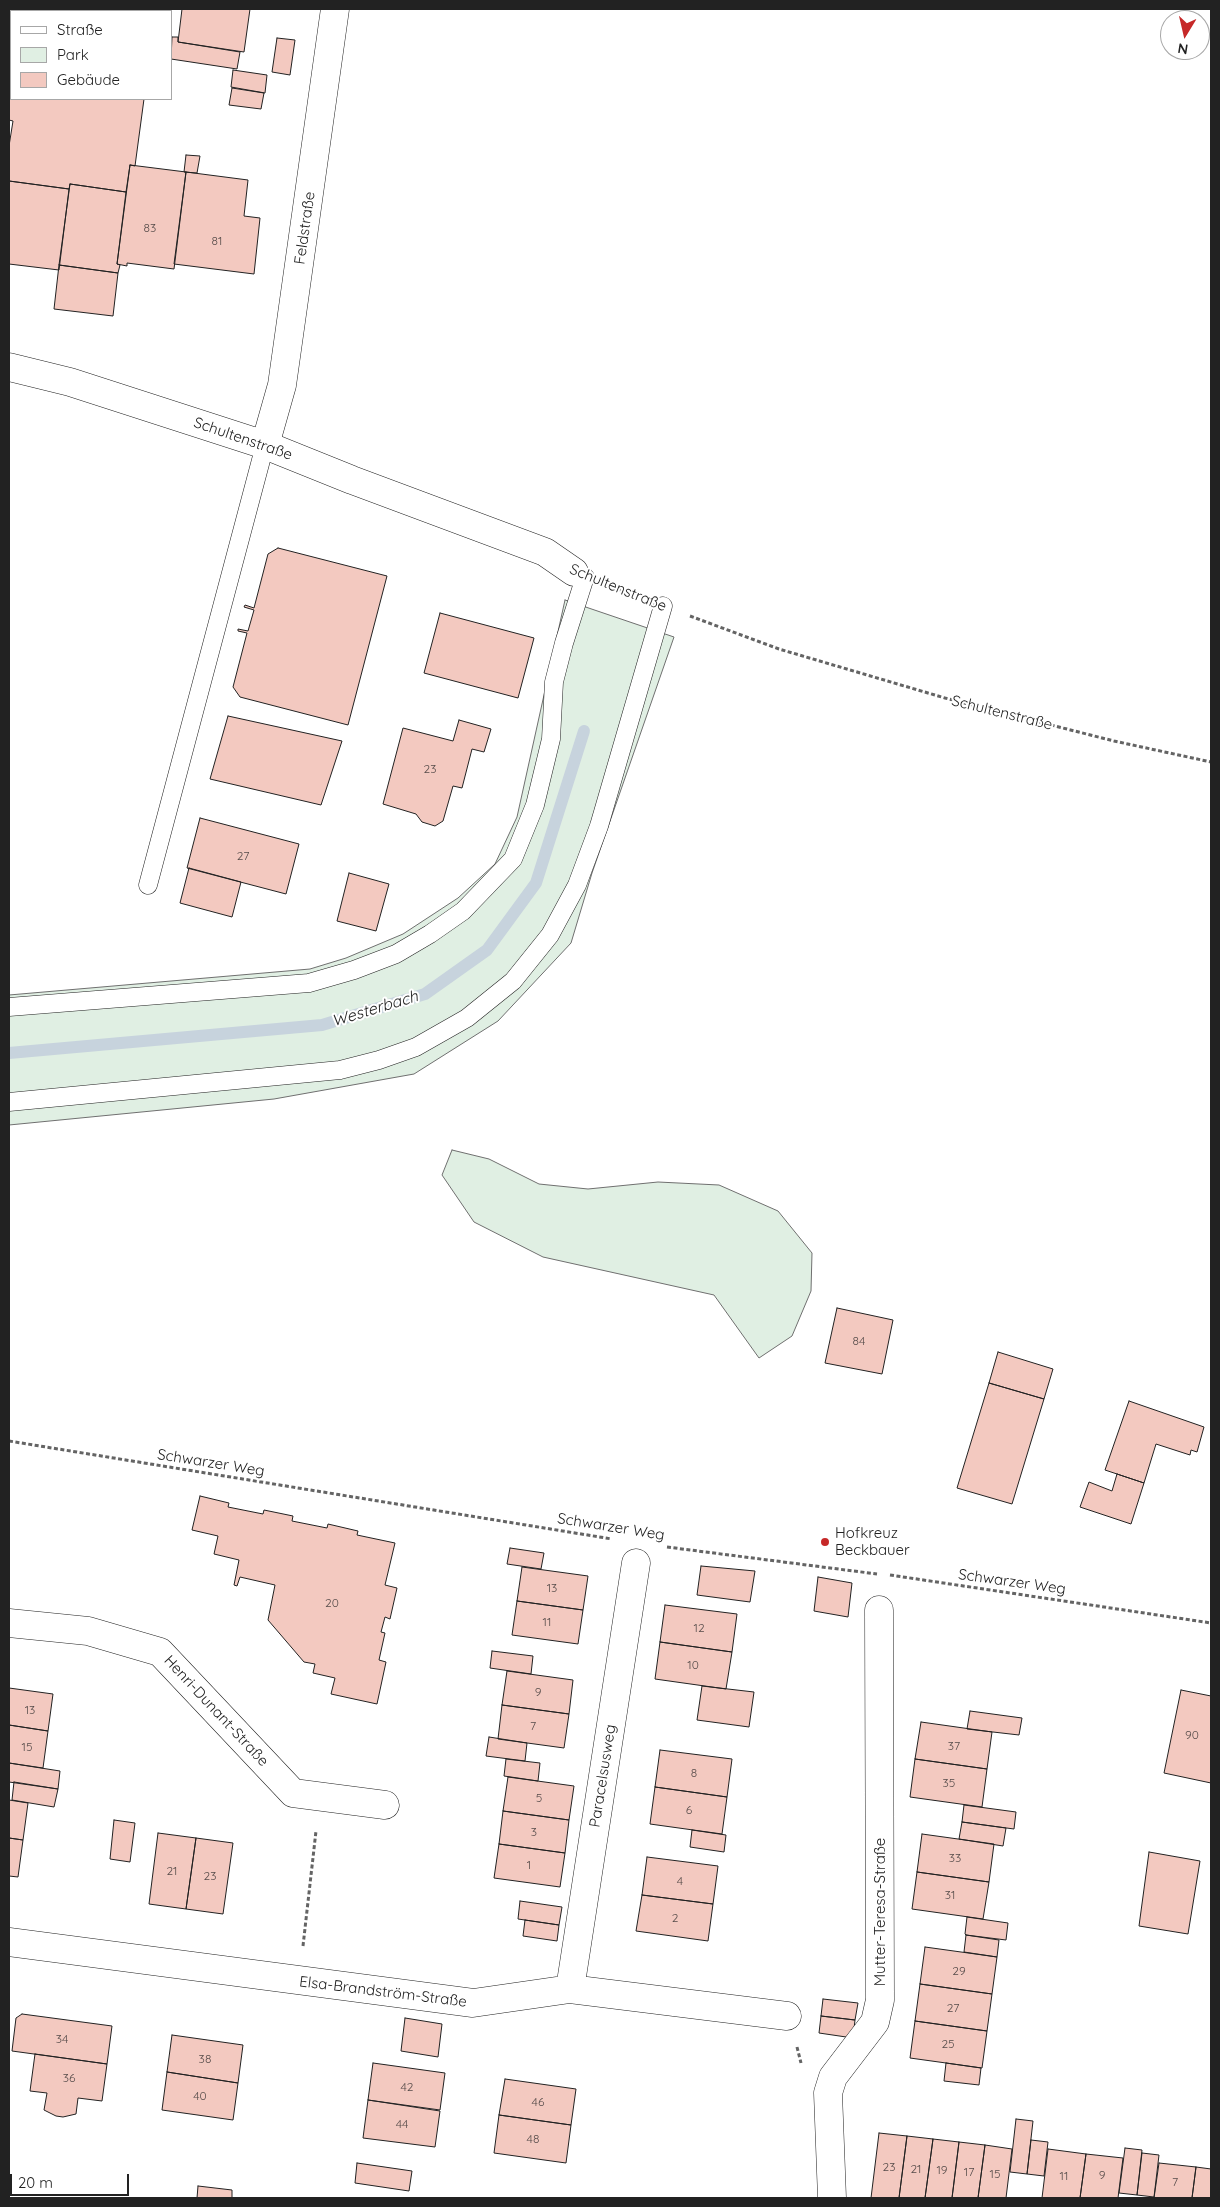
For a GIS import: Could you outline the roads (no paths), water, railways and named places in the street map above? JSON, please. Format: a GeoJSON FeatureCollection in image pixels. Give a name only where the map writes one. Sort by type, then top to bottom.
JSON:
{"type":"FeatureCollection","features":[{"type":"Feature","properties":{"kind":"street","name":"Feldstraße"},"geometry":{"type":"LineString","coordinates":[[265,445],[282,385],[335,9]]}},
{"type":"Feature","properties":{"kind":"street","name":"Schultenstraße"},"geometry":{"type":"LineString","coordinates":[[9,367],[70,382],[265,445],[352,480],[544,552],[553,556],[566,568],[580,575]]}},
{"type":"Feature","properties":{"kind":"street","name":"Paracelsusweg"},"geometry":{"type":"LineString","coordinates":[[570,1989],[636,1563]]}},
{"type":"Feature","properties":{"kind":"street","name":"Mutter-Teresa-Straße"},"geometry":{"type":"LineString","coordinates":[[832,2198],[828,2093],[833,2077],[875,2022],[880,2000],[879,1610]]}},
{"type":"Feature","properties":{"kind":"street","name":"Henri-Dunant-Straße"},"geometry":{"type":"LineString","coordinates":[[9,1623],[88,1631],[160,1652],[293,1793],[385,1805]]}},
{"type":"Feature","properties":{"kind":"street","name":"Elsa-Brandström-Straße"},"geometry":{"type":"LineString","coordinates":[[9,1942],[299,1982],[473,2003],[570,1989],[787,2016]]}},
{"type":"Feature","properties":{"kind":"lane"},"geometry":{"type":"LineString","coordinates":[[148,885],[265,445]]}},
{"type":"Feature","properties":{"kind":"lane"},"geometry":{"type":"LineString","coordinates":[[9,1007],[308,983],[354,970],[396,954],[430,934],[463,911],[513,859],[535,805],[551,740],[554,682],[580,575]]}},
{"type":"Feature","properties":{"kind":"lane"},"geometry":{"type":"LineString","coordinates":[[9,1102],[340,1070],[379,1060],[416,1047],[467,1018],[512,981],[550,935],[577,885],[599,826],[663,606]]}},
{"type":"Feature","properties":{"kind":"waterway","name":"Westerbach"},"geometry":{"type":"LineString","coordinates":[[9,1053],[322,1025],[425,994],[487,950],[536,883],[584,731]]}},
{"type":"Feature","properties":{"kind":"place","name":"Hofkreuz Beckbauer"},"geometry":{"type":"Point","coordinates":[825,1542]}}]}
